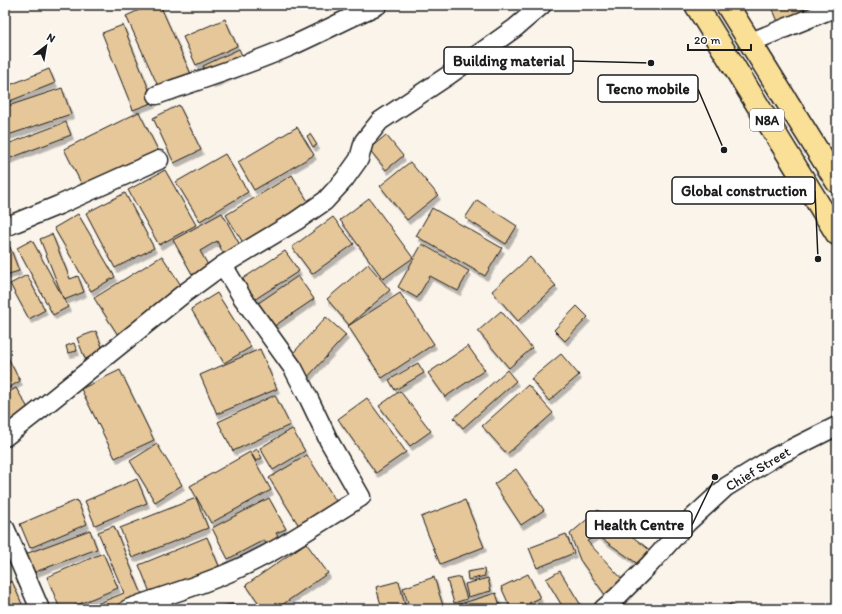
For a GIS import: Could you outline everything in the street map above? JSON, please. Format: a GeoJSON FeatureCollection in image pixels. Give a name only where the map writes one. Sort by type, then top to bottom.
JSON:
{"type":"FeatureCollection","features":[{"type":"Feature","properties":{"kind":"highway","name":"N8A"},"geometry":{"type":"LineString","coordinates":[[696,5],[837,234]]}},
{"type":"Feature","properties":{"kind":"highway","name":"N8A"},"geometry":{"type":"LineString","coordinates":[[727,5],[837,182]]}},
{"type":"Feature","properties":{"kind":"street"},"geometry":{"type":"LineString","coordinates":[[157,95],[200,79],[230,71],[288,48],[345,19],[378,5]]}},
{"type":"Feature","properties":{"kind":"street"},"geometry":{"type":"LineString","coordinates":[[5,437],[182,295],[223,266],[296,221],[325,201],[344,180],[359,159],[364,141],[380,121],[449,75],[515,28],[542,5]]}},
{"type":"Feature","properties":{"kind":"street"},"geometry":{"type":"LineString","coordinates":[[751,42],[837,7]]}},
{"type":"Feature","properties":{"kind":"street"},"geometry":{"type":"LineString","coordinates":[[5,227],[159,160]]}},
{"type":"Feature","properties":{"kind":"street"},"geometry":{"type":"LineString","coordinates":[[128,609],[206,583],[261,558],[361,497],[329,441],[293,368],[242,297],[223,266]]}},
{"type":"Feature","properties":{"kind":"street","name":"Chief Street"},"geometry":{"type":"LineString","coordinates":[[603,609],[650,564],[687,523],[726,487],[773,458],[837,426]]}},
{"type":"Feature","properties":{"kind":"street"},"geometry":{"type":"LineString","coordinates":[[5,528],[8,548],[40,609]]}},
{"type":"Feature","properties":{"kind":"building"},"geometry":{"type":"Polygon","coordinates":[[[150,5],[160,5],[195,83],[163,97],[126,16],[150,5]]]}},
{"type":"Feature","properties":{"kind":"building"},"geometry":{"type":"Polygon","coordinates":[[[771,5],[822,5],[779,24],[771,5]]]}},
{"type":"Feature","properties":{"kind":"building"},"geometry":{"type":"Polygon","coordinates":[[[225,19],[237,46],[196,65],[183,37],[225,19]]]}},
{"type":"Feature","properties":{"kind":"building"},"geometry":{"type":"Polygon","coordinates":[[[123,25],[154,102],[133,110],[102,33],[123,25]]]}},
{"type":"Feature","properties":{"kind":"building"},"geometry":{"type":"Polygon","coordinates":[[[239,49],[248,67],[212,84],[203,66],[239,49]]]}},
{"type":"Feature","properties":{"kind":"building"},"geometry":{"type":"Polygon","coordinates":[[[49,69],[55,83],[5,103],[5,87],[49,69]]]}},
{"type":"Feature","properties":{"kind":"building"},"geometry":{"type":"Polygon","coordinates":[[[62,88],[71,114],[5,136],[5,107],[62,88]]]}},
{"type":"Feature","properties":{"kind":"building"},"geometry":{"type":"Polygon","coordinates":[[[179,105],[201,150],[174,163],[153,118],[179,105]]]}},
{"type":"Feature","properties":{"kind":"building"},"geometry":{"type":"Polygon","coordinates":[[[139,112],[160,154],[85,191],[64,149],[139,112]]]}},
{"type":"Feature","properties":{"kind":"building"},"geometry":{"type":"Polygon","coordinates":[[[66,122],[71,135],[8,159],[5,152],[5,145],[66,122]]]}},
{"type":"Feature","properties":{"kind":"building"},"geometry":{"type":"Polygon","coordinates":[[[297,127],[314,155],[254,190],[238,162],[297,127]]]}},
{"type":"Feature","properties":{"kind":"building"},"geometry":{"type":"Polygon","coordinates":[[[310,134],[317,145],[313,147],[307,136],[310,134]]]}},
{"type":"Feature","properties":{"kind":"building"},"geometry":{"type":"Polygon","coordinates":[[[386,135],[403,156],[386,170],[369,149],[386,135]]]}},
{"type":"Feature","properties":{"kind":"building"},"geometry":{"type":"Polygon","coordinates":[[[225,154],[248,192],[200,221],[176,182],[225,154]]]}},
{"type":"Feature","properties":{"kind":"building"},"geometry":{"type":"Polygon","coordinates":[[[410,162],[438,195],[407,220],[380,186],[410,162]]]}},
{"type":"Feature","properties":{"kind":"building"},"geometry":{"type":"Polygon","coordinates":[[[165,170],[196,225],[159,245],[128,190],[165,170]]]}},
{"type":"Feature","properties":{"kind":"building"},"geometry":{"type":"Polygon","coordinates":[[[292,175],[312,208],[247,249],[226,215],[292,175]]]}},
{"type":"Feature","properties":{"kind":"building"},"geometry":{"type":"Polygon","coordinates":[[[125,193],[154,248],[115,268],[86,213],[125,193]]]}},
{"type":"Feature","properties":{"kind":"building"},"geometry":{"type":"Polygon","coordinates":[[[369,198],[413,258],[383,279],[340,220],[369,198]]]}},
{"type":"Feature","properties":{"kind":"building"},"geometry":{"type":"Polygon","coordinates":[[[477,200],[517,226],[506,244],[465,218],[477,200]]]}},
{"type":"Feature","properties":{"kind":"building"},"geometry":{"type":"Polygon","coordinates":[[[432,208],[502,248],[485,276],[416,236],[432,208]]]}},
{"type":"Feature","properties":{"kind":"building"},"geometry":{"type":"Polygon","coordinates":[[[222,213],[245,254],[228,263],[217,241],[200,251],[212,272],[196,281],[173,240],[222,213]]]}},
{"type":"Feature","properties":{"kind":"building"},"geometry":{"type":"Polygon","coordinates":[[[78,214],[115,277],[91,291],[54,228],[78,214]]]}},
{"type":"Feature","properties":{"kind":"building"},"geometry":{"type":"Polygon","coordinates":[[[333,217],[354,244],[312,274],[292,247],[333,217]]]}},
{"type":"Feature","properties":{"kind":"building"},"geometry":{"type":"Polygon","coordinates":[[[52,234],[70,279],[78,276],[84,292],[64,300],[40,239],[52,234]]]}},
{"type":"Feature","properties":{"kind":"building"},"geometry":{"type":"Polygon","coordinates":[[[32,240],[68,307],[53,315],[17,248],[32,240]]]}},
{"type":"Feature","properties":{"kind":"building"},"geometry":{"type":"Polygon","coordinates":[[[422,244],[469,271],[458,291],[430,276],[417,298],[398,287],[422,244]]]}},
{"type":"Feature","properties":{"kind":"building"},"geometry":{"type":"Polygon","coordinates":[[[10,247],[19,271],[5,275],[5,248],[10,247]]]}},
{"type":"Feature","properties":{"kind":"building"},"geometry":{"type":"Polygon","coordinates":[[[285,251],[299,271],[243,307],[230,287],[285,251]]]}},
{"type":"Feature","properties":{"kind":"building"},"geometry":{"type":"Polygon","coordinates":[[[162,256],[186,293],[118,335],[94,298],[162,256]]]}},
{"type":"Feature","properties":{"kind":"building"},"geometry":{"type":"Polygon","coordinates":[[[530,257],[556,286],[518,321],[492,291],[530,257]]]}},
{"type":"Feature","properties":{"kind":"building"},"geometry":{"type":"Polygon","coordinates":[[[368,264],[390,290],[349,325],[327,299],[368,264]]]}},
{"type":"Feature","properties":{"kind":"building"},"geometry":{"type":"Polygon","coordinates":[[[27,275],[45,310],[29,319],[10,284],[27,275]]]}},
{"type":"Feature","properties":{"kind":"building"},"geometry":{"type":"Polygon","coordinates":[[[298,276],[314,299],[267,331],[251,308],[298,276]]]}},
{"type":"Feature","properties":{"kind":"building"},"geometry":{"type":"Polygon","coordinates":[[[217,293],[251,347],[224,363],[191,309],[217,293]]]}},
{"type":"Feature","properties":{"kind":"building"},"geometry":{"type":"Polygon","coordinates":[[[400,293],[434,344],[382,378],[348,326],[400,293]]]}},
{"type":"Feature","properties":{"kind":"building"},"geometry":{"type":"Polygon","coordinates":[[[577,306],[588,317],[565,341],[554,330],[577,306]]]}},
{"type":"Feature","properties":{"kind":"building"},"geometry":{"type":"Polygon","coordinates":[[[501,311],[532,348],[509,368],[478,331],[501,311]]]}},
{"type":"Feature","properties":{"kind":"building"},"geometry":{"type":"Polygon","coordinates":[[[326,317],[346,335],[305,380],[285,362],[326,317]]]}},
{"type":"Feature","properties":{"kind":"building"},"geometry":{"type":"Polygon","coordinates":[[[96,331],[104,352],[85,359],[77,338],[96,331]]]}},
{"type":"Feature","properties":{"kind":"building"},"geometry":{"type":"Polygon","coordinates":[[[74,343],[77,351],[68,353],[66,346],[74,343]]]}},
{"type":"Feature","properties":{"kind":"building"},"geometry":{"type":"Polygon","coordinates":[[[468,346],[485,370],[445,397],[428,373],[468,346]]]}},
{"type":"Feature","properties":{"kind":"building"},"geometry":{"type":"Polygon","coordinates":[[[260,349],[277,389],[217,414],[200,375],[260,349]]]}},
{"type":"Feature","properties":{"kind":"building"},"geometry":{"type":"Polygon","coordinates":[[[5,352],[20,381],[5,390],[5,352]]]}},
{"type":"Feature","properties":{"kind":"building"},"geometry":{"type":"Polygon","coordinates":[[[561,354],[579,375],[549,401],[531,379],[561,354]]]}},
{"type":"Feature","properties":{"kind":"building"},"geometry":{"type":"Polygon","coordinates":[[[418,363],[424,373],[395,390],[389,380],[418,363]]]}},
{"type":"Feature","properties":{"kind":"building"},"geometry":{"type":"Polygon","coordinates":[[[120,370],[154,440],[115,458],[81,389],[120,370]]]}},
{"type":"Feature","properties":{"kind":"building"},"geometry":{"type":"Polygon","coordinates":[[[507,370],[516,381],[463,428],[454,418],[507,370]]]}},
{"type":"Feature","properties":{"kind":"building"},"geometry":{"type":"Polygon","coordinates":[[[528,385],[553,413],[507,454],[482,426],[528,385]]]}},
{"type":"Feature","properties":{"kind":"building"},"geometry":{"type":"Polygon","coordinates":[[[16,388],[34,418],[5,435],[5,394],[16,388]]]}},
{"type":"Feature","properties":{"kind":"building"},"geometry":{"type":"Polygon","coordinates":[[[400,391],[431,431],[410,446],[379,406],[400,391]]]}},
{"type":"Feature","properties":{"kind":"building"},"geometry":{"type":"Polygon","coordinates":[[[275,395],[290,425],[233,451],[218,422],[275,395]]]}},
{"type":"Feature","properties":{"kind":"building"},"geometry":{"type":"Polygon","coordinates":[[[367,398],[406,452],[376,473],[338,419],[367,398]]]}},
{"type":"Feature","properties":{"kind":"building"},"geometry":{"type":"Polygon","coordinates":[[[292,429],[305,451],[273,470],[260,448],[292,429]]]}},
{"type":"Feature","properties":{"kind":"building"},"geometry":{"type":"Polygon","coordinates":[[[157,444],[182,485],[155,502],[130,461],[157,444]]]}},
{"type":"Feature","properties":{"kind":"building"},"geometry":{"type":"Polygon","coordinates":[[[257,449],[262,458],[256,461],[251,453],[257,449]]]}},
{"type":"Feature","properties":{"kind":"building"},"geometry":{"type":"Polygon","coordinates":[[[250,452],[271,490],[211,523],[190,486],[250,452]]]}},
{"type":"Feature","properties":{"kind":"building"},"geometry":{"type":"Polygon","coordinates":[[[307,455],[341,509],[303,532],[269,478],[307,455]]]}},
{"type":"Feature","properties":{"kind":"building"},"geometry":{"type":"Polygon","coordinates":[[[516,469],[544,510],[521,525],[494,484],[516,469]]]}},
{"type":"Feature","properties":{"kind":"building"},"geometry":{"type":"Polygon","coordinates":[[[137,479],[147,503],[95,525],[85,501],[137,479]]]}},
{"type":"Feature","properties":{"kind":"building"},"geometry":{"type":"Polygon","coordinates":[[[196,498],[208,528],[132,558],[120,528],[196,498]]]}},
{"type":"Feature","properties":{"kind":"building"},"geometry":{"type":"Polygon","coordinates":[[[269,498],[286,529],[276,533],[283,546],[271,553],[264,540],[228,559],[212,528],[269,498]]]}},
{"type":"Feature","properties":{"kind":"building"},"geometry":{"type":"Polygon","coordinates":[[[77,500],[87,524],[30,548],[20,524],[77,500]]]}},
{"type":"Feature","properties":{"kind":"building"},"geometry":{"type":"Polygon","coordinates":[[[465,500],[484,547],[440,564],[421,517],[465,500]]]}},
{"type":"Feature","properties":{"kind":"building"},"geometry":{"type":"Polygon","coordinates":[[[598,510],[651,551],[642,567],[597,535],[587,541],[624,581],[608,599],[580,560],[570,534],[598,510]]]}},
{"type":"Feature","properties":{"kind":"building"},"geometry":{"type":"Polygon","coordinates":[[[114,526],[148,609],[84,609],[124,593],[98,532],[114,526]]]}},
{"type":"Feature","properties":{"kind":"building"},"geometry":{"type":"Polygon","coordinates":[[[90,530],[97,549],[27,575],[20,556],[90,530]]]}},
{"type":"Feature","properties":{"kind":"building"},"geometry":{"type":"Polygon","coordinates":[[[566,534],[574,553],[537,568],[529,548],[566,534]]]}},
{"type":"Feature","properties":{"kind":"building"},"geometry":{"type":"Polygon","coordinates":[[[207,537],[221,571],[153,600],[139,565],[207,537]]]}},
{"type":"Feature","properties":{"kind":"building"},"geometry":{"type":"Polygon","coordinates":[[[306,543],[328,573],[276,609],[263,609],[246,585],[306,543]]]}},
{"type":"Feature","properties":{"kind":"building"},"geometry":{"type":"Polygon","coordinates":[[[103,553],[118,588],[67,609],[60,609],[47,577],[103,553]]]}},
{"type":"Feature","properties":{"kind":"building"},"geometry":{"type":"Polygon","coordinates":[[[484,569],[485,576],[468,580],[467,572],[484,569]]]}},
{"type":"Feature","properties":{"kind":"building"},"geometry":{"type":"Polygon","coordinates":[[[560,571],[582,607],[579,609],[564,609],[546,579],[560,571]]]}},
{"type":"Feature","properties":{"kind":"building"},"geometry":{"type":"Polygon","coordinates":[[[528,574],[540,598],[529,603],[532,609],[511,609],[501,587],[528,574]]]}},
{"type":"Feature","properties":{"kind":"building"},"geometry":{"type":"Polygon","coordinates":[[[434,577],[444,609],[410,609],[403,588],[434,577]]]}},
{"type":"Feature","properties":{"kind":"building"},"geometry":{"type":"Polygon","coordinates":[[[460,577],[467,599],[454,603],[447,580],[460,577]]]}},
{"type":"Feature","properties":{"kind":"building"},"geometry":{"type":"Polygon","coordinates":[[[488,578],[491,591],[468,597],[465,584],[488,578]]]}},
{"type":"Feature","properties":{"kind":"building"},"geometry":{"type":"Polygon","coordinates":[[[12,581],[24,609],[5,609],[5,584],[12,581]]]}},
{"type":"Feature","properties":{"kind":"building"},"geometry":{"type":"Polygon","coordinates":[[[399,581],[406,609],[365,609],[381,605],[376,587],[399,581]]]}},
{"type":"Feature","properties":{"kind":"building"},"geometry":{"type":"Polygon","coordinates":[[[496,593],[501,609],[451,609],[450,607],[496,593]]]}},
{"type":"Feature","properties":{"kind":"building"},"geometry":{"type":"Polygon","coordinates":[[[732,603],[736,609],[722,609],[732,603]]]}},
{"type":"Feature","properties":{"kind":"building"},"geometry":{"type":"Polygon","coordinates":[[[234,604],[235,609],[201,609],[234,604]]]}},
{"type":"Feature","properties":{"kind":"building"},"geometry":{"type":"Polygon","coordinates":[[[342,604],[343,609],[320,609],[342,604]]]}},
{"type":"Feature","properties":{"kind":"place","name":"Building material"},"geometry":{"type":"Point","coordinates":[651,63]}},
{"type":"Feature","properties":{"kind":"place","name":"Tecno mobile"},"geometry":{"type":"Point","coordinates":[724,150]}},
{"type":"Feature","properties":{"kind":"place","name":"Global construction"},"geometry":{"type":"Point","coordinates":[818,259]}},
{"type":"Feature","properties":{"kind":"place","name":"Health Centre"},"geometry":{"type":"Point","coordinates":[715,477]}}]}
